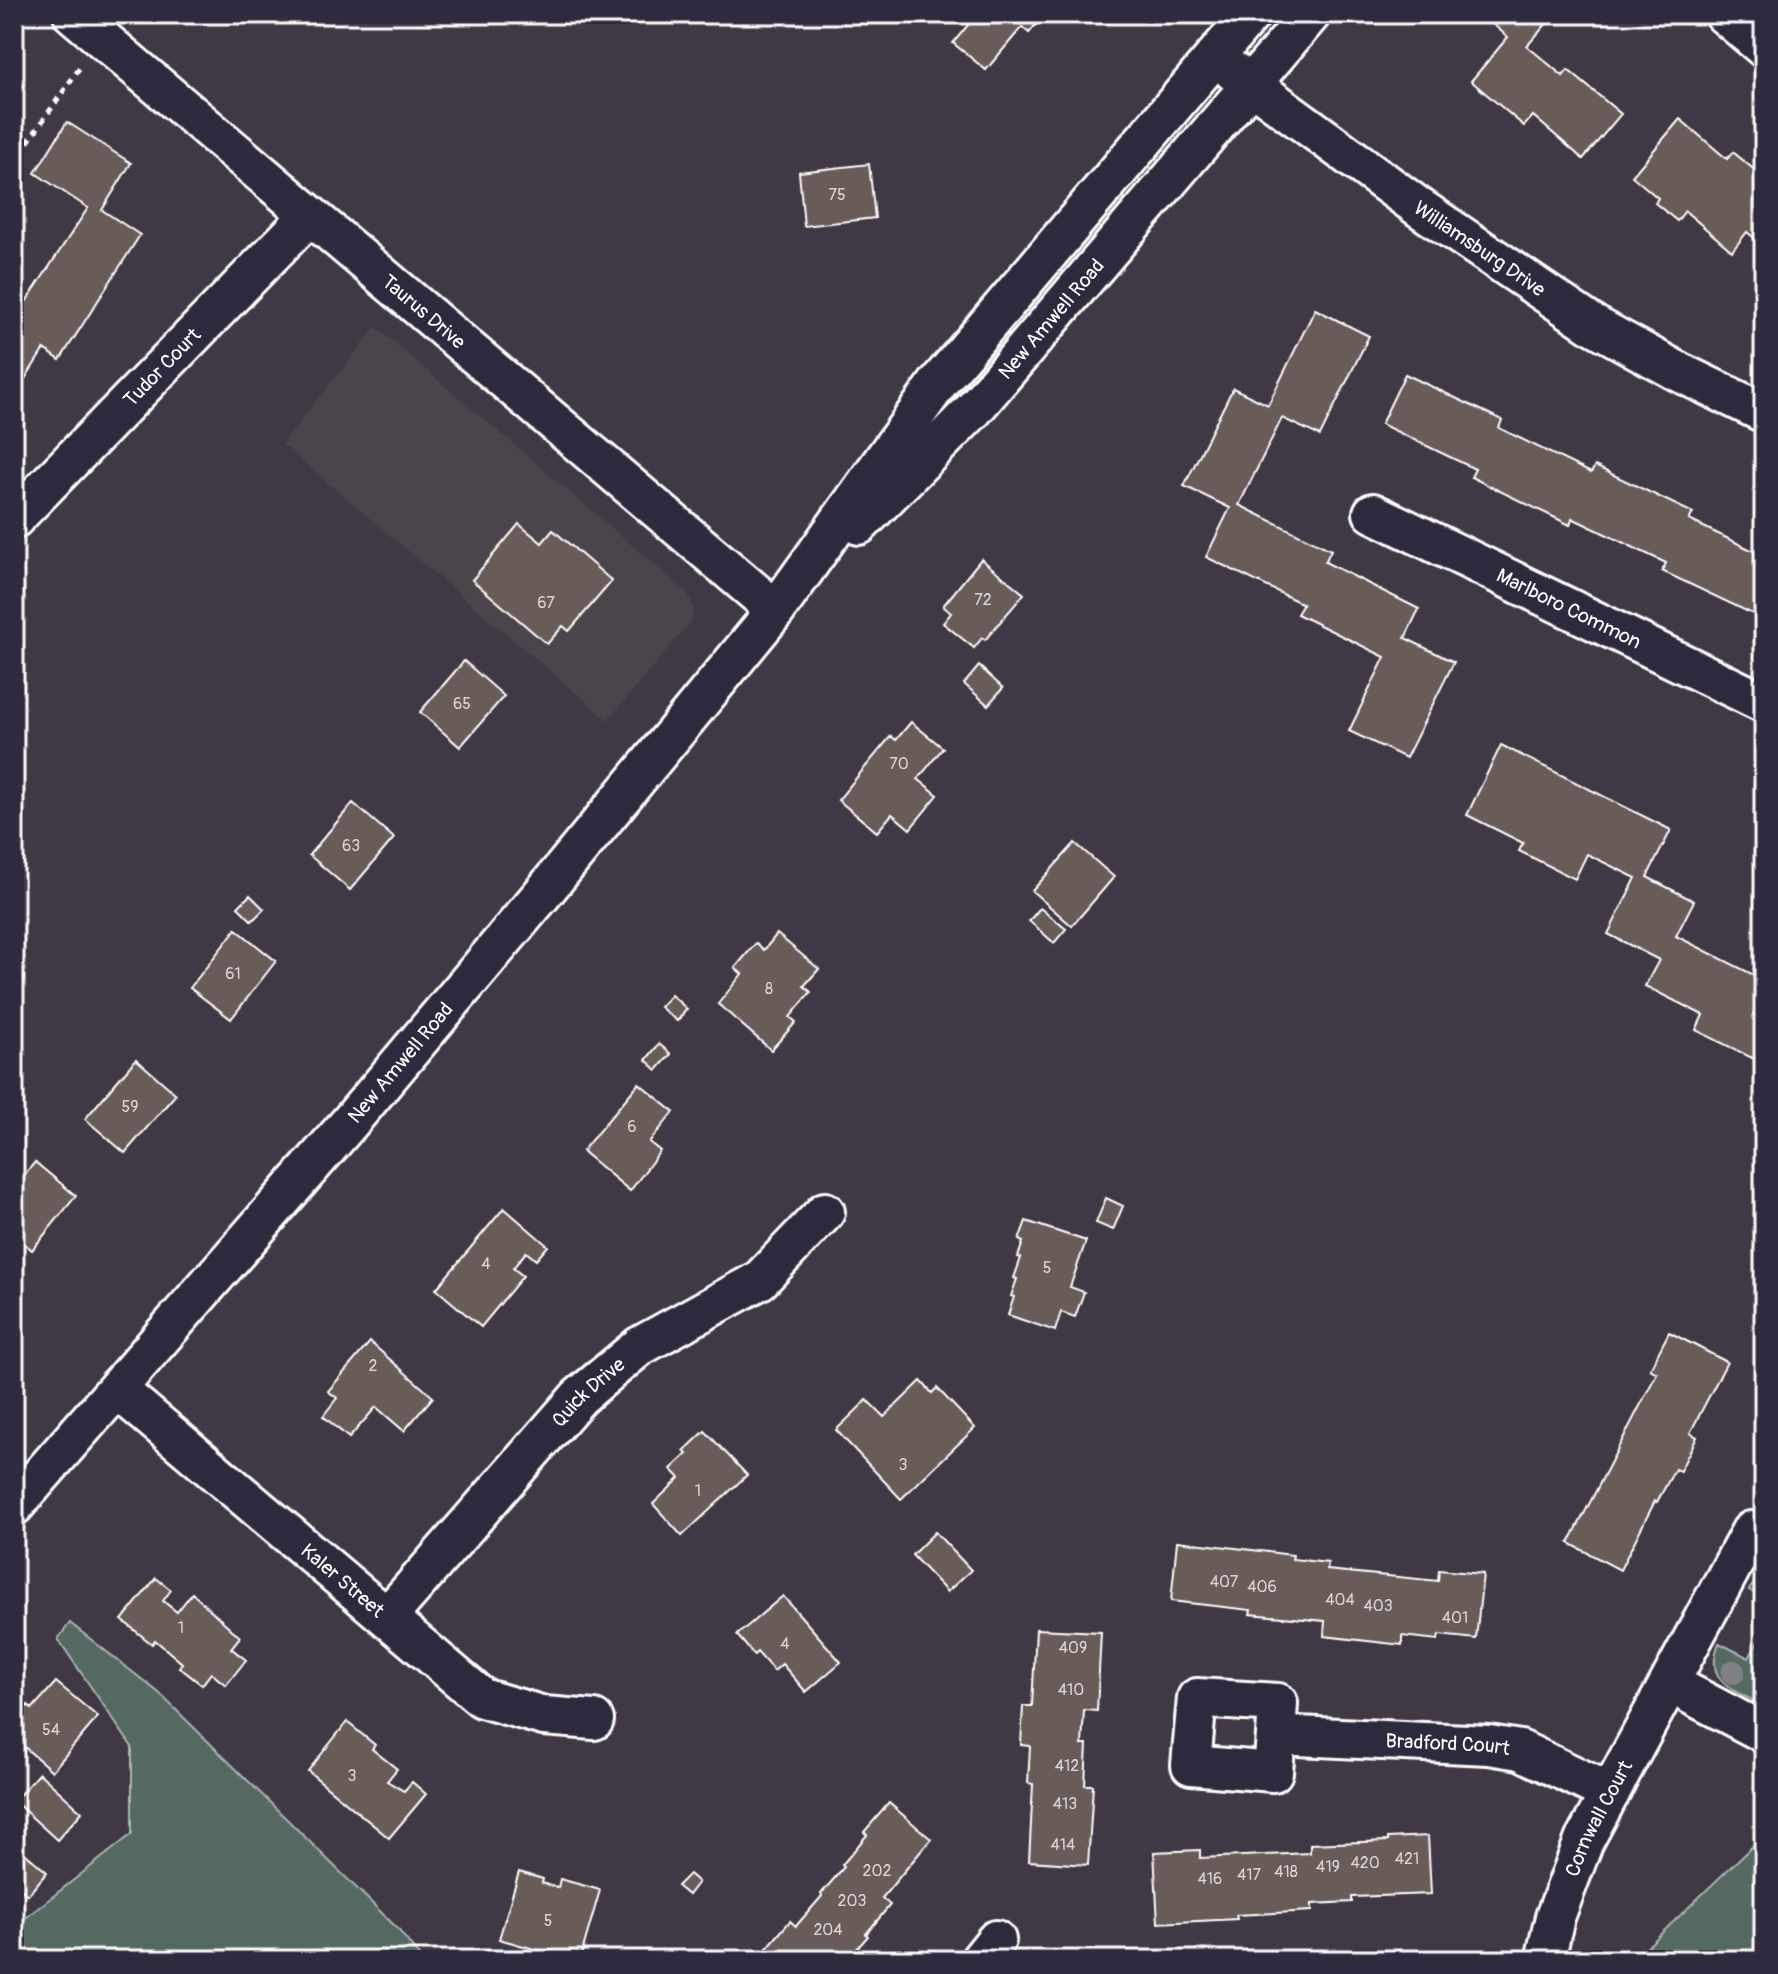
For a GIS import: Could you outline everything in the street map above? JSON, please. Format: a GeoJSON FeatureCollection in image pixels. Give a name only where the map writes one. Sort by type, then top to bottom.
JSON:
{"type":"FeatureCollection","features":[{"type":"Feature","properties":{"kind":"street","name":"Taurus Drive"},"geometry":{"type":"LineString","coordinates":[[73,14],[776,610]]}},
{"type":"Feature","properties":{"kind":"street","name":"New Amwell Road"},"geometry":{"type":"LineString","coordinates":[[14,1506],[380,1086],[776,610],[939,382],[1251,14]]}},
{"type":"Feature","properties":{"kind":"street","name":"New Amwell Road"},"geometry":{"type":"LineString","coordinates":[[776,610],[974,409],[1311,14]]}},
{"type":"Feature","properties":{"kind":"street"},"geometry":{"type":"LineString","coordinates":[[1724,14],[1764,48]]}},
{"type":"Feature","properties":{"kind":"street","name":"Williamsburg Drive"},"geometry":{"type":"LineString","coordinates":[[1215,57],[1420,208],[1590,323],[1679,372],[1764,413]]}},
{"type":"Feature","properties":{"kind":"street","name":"Tudor Court"},"geometry":{"type":"LineString","coordinates":[[14,519],[309,216]]}},
{"type":"Feature","properties":{"kind":"street","name":"Marlboro Common"},"geometry":{"type":"LineString","coordinates":[[1373,513],[1764,703]]}},
{"type":"Feature","properties":{"kind":"street","name":"Quick Drive"},"geometry":{"type":"LineString","coordinates":[[387,1617],[579,1397],[640,1346],[760,1280],[825,1212]]}},
{"type":"Feature","properties":{"kind":"street","name":"Kaler Street"},"geometry":{"type":"LineString","coordinates":[[117,1389],[482,1698],[544,1716],[594,1720]]}},
{"type":"Feature","properties":{"kind":"street","name":"Cornwall Court"},"geometry":{"type":"LineString","coordinates":[[1545,1960],[1555,1917],[1584,1841],[1751,1531],[1764,1538]]}},
{"type":"Feature","properties":{"kind":"street"},"geometry":{"type":"LineString","coordinates":[[1671,1684],[1764,1733]]}},
{"type":"Feature","properties":{"kind":"street","name":"Bradford Court"},"geometry":{"type":"LineString","coordinates":[[1276,1735],[1489,1745],[1520,1750],[1610,1793]]}},
{"type":"Feature","properties":{"kind":"path"},"geometry":{"type":"LineString","coordinates":[[14,162],[81,65]]}},
{"type":"Feature","properties":{"kind":"shaded area"},"geometry":{"type":"Polygon","coordinates":[[[376,327],[688,593],[693,609],[691,622],[608,720],[282,444],[376,327]]]}},
{"type":"Feature","properties":{"kind":"green space"},"geometry":{"type":"Polygon","coordinates":[[[1121,197],[1128,199],[957,399],[956,389],[1121,197]]]}},
{"type":"Feature","properties":{"kind":"green space"},"geometry":{"type":"Polygon","coordinates":[[[1764,1569],[1764,1599],[1749,1590],[1764,1569]]]}},
{"type":"Feature","properties":{"kind":"green space"},"geometry":{"type":"Polygon","coordinates":[[[70,1623],[158,1692],[397,1928],[422,1960],[14,1960],[14,1927],[132,1834],[132,1747],[58,1639],[70,1623]]]}},
{"type":"Feature","properties":{"kind":"green space"},"geometry":{"type":"Polygon","coordinates":[[[1764,1630],[1764,1666],[1761,1671],[1764,1673],[1764,1706],[1724,1684],[1715,1667],[1715,1657],[1719,1643],[1749,1658],[1764,1630]]]}},
{"type":"Feature","properties":{"kind":"green space"},"geometry":{"type":"Polygon","coordinates":[[[1764,1835],[1764,1960],[1656,1960],[1645,1949],[1764,1835]]]}},
{"type":"Feature","properties":{"kind":"building"},"geometry":{"type":"Polygon","coordinates":[[[977,14],[1045,14],[1029,33],[1022,27],[986,70],[953,43],[977,14]]]}},
{"type":"Feature","properties":{"kind":"building"},"geometry":{"type":"Polygon","coordinates":[[[1481,14],[1555,14],[1527,46],[1563,76],[1568,70],[1621,114],[1583,159],[1533,116],[1524,126],[1471,81],[1508,37],[1481,14]]]}},
{"type":"Feature","properties":{"kind":"building"},"geometry":{"type":"Polygon","coordinates":[[[1680,119],[1727,159],[1733,152],[1764,178],[1764,246],[1747,232],[1732,251],[1685,211],[1677,221],[1655,203],[1658,198],[1632,176],[1680,119]]]}},
{"type":"Feature","properties":{"kind":"building"},"geometry":{"type":"Polygon","coordinates":[[[67,122],[131,163],[102,210],[140,235],[60,360],[44,349],[14,396],[14,320],[88,208],[35,173],[67,122]]]}},
{"type":"Feature","properties":{"kind":"building"},"geometry":{"type":"Polygon","coordinates":[[[869,164],[875,218],[804,226],[799,172],[869,164]]]}},
{"type":"Feature","properties":{"kind":"building"},"geometry":{"type":"Polygon","coordinates":[[[1315,309],[1369,336],[1320,436],[1282,418],[1239,505],[1331,550],[1325,562],[1419,609],[1405,638],[1454,662],[1406,758],[1349,731],[1385,657],[1297,614],[1303,604],[1206,557],[1230,508],[1184,486],[1233,388],[1268,405],[1315,309]]]}},
{"type":"Feature","properties":{"kind":"building"},"geometry":{"type":"Polygon","coordinates":[[[1405,374],[1502,420],[1499,428],[1591,473],[1595,466],[1693,513],[1689,520],[1764,556],[1764,612],[1761,618],[1662,571],[1666,563],[1572,518],[1570,525],[1471,477],[1475,469],[1381,424],[1405,374]]]}},
{"type":"Feature","properties":{"kind":"building"},"geometry":{"type":"Polygon","coordinates":[[[519,524],[542,543],[553,530],[612,581],[569,631],[563,626],[547,644],[472,580],[519,524]]]}},
{"type":"Feature","properties":{"kind":"building"},"geometry":{"type":"Polygon","coordinates":[[[981,559],[1024,594],[985,640],[982,638],[974,648],[943,623],[951,613],[943,606],[981,559]]]}},
{"type":"Feature","properties":{"kind":"building"},"geometry":{"type":"Polygon","coordinates":[[[464,661],[504,696],[460,747],[420,712],[464,661]]]}},
{"type":"Feature","properties":{"kind":"building"},"geometry":{"type":"Polygon","coordinates":[[[979,666],[1003,688],[988,705],[964,684],[979,666]]]}},
{"type":"Feature","properties":{"kind":"building"},"geometry":{"type":"Polygon","coordinates":[[[911,722],[943,748],[918,779],[938,795],[910,829],[892,814],[877,832],[838,800],[891,736],[896,740],[911,722]]]}},
{"type":"Feature","properties":{"kind":"building"},"geometry":{"type":"Polygon","coordinates":[[[1501,745],[1671,830],[1647,877],[1694,901],[1676,936],[1764,980],[1764,1064],[1696,1030],[1703,1015],[1645,986],[1659,960],[1608,934],[1636,878],[1587,854],[1575,879],[1519,851],[1523,843],[1467,815],[1501,745]]]}},
{"type":"Feature","properties":{"kind":"building"},"geometry":{"type":"Polygon","coordinates":[[[353,803],[394,838],[350,890],[309,855],[353,803]]]}},
{"type":"Feature","properties":{"kind":"building"},"geometry":{"type":"Polygon","coordinates":[[[1075,843],[1114,877],[1072,926],[1032,891],[1075,843]]]}},
{"type":"Feature","properties":{"kind":"building"},"geometry":{"type":"Polygon","coordinates":[[[250,895],[264,909],[252,921],[238,907],[250,895]]]}},
{"type":"Feature","properties":{"kind":"building"},"geometry":{"type":"Polygon","coordinates":[[[1040,908],[1066,929],[1054,943],[1029,921],[1040,908]]]}},
{"type":"Feature","properties":{"kind":"building"},"geometry":{"type":"Polygon","coordinates":[[[236,929],[276,961],[231,1019],[190,988],[236,929]]]}},
{"type":"Feature","properties":{"kind":"building"},"geometry":{"type":"Polygon","coordinates":[[[777,934],[819,969],[804,986],[811,992],[790,1017],[796,1022],[771,1050],[718,1004],[742,974],[735,968],[756,943],[764,950],[777,934]]]}},
{"type":"Feature","properties":{"kind":"building"},"geometry":{"type":"Polygon","coordinates":[[[671,995],[687,1009],[677,1021],[660,1007],[671,995]]]}},
{"type":"Feature","properties":{"kind":"building"},"geometry":{"type":"Polygon","coordinates":[[[659,1044],[671,1054],[657,1070],[646,1060],[659,1044]]]}},
{"type":"Feature","properties":{"kind":"building"},"geometry":{"type":"Polygon","coordinates":[[[136,1059],[176,1094],[125,1153],[85,1119],[136,1059]]]}},
{"type":"Feature","properties":{"kind":"building"},"geometry":{"type":"Polygon","coordinates":[[[639,1083],[674,1112],[649,1142],[660,1151],[630,1191],[582,1151],[639,1083]]]}},
{"type":"Feature","properties":{"kind":"building"},"geometry":{"type":"Polygon","coordinates":[[[35,1162],[76,1196],[32,1250],[14,1235],[14,1188],[35,1162]]]}},
{"type":"Feature","properties":{"kind":"building"},"geometry":{"type":"Polygon","coordinates":[[[1106,1198],[1123,1206],[1113,1230],[1096,1223],[1106,1198]]]}},
{"type":"Feature","properties":{"kind":"building"},"geometry":{"type":"Polygon","coordinates":[[[504,1208],[548,1246],[536,1260],[526,1252],[513,1268],[523,1276],[481,1327],[436,1289],[504,1208]]]}},
{"type":"Feature","properties":{"kind":"building"},"geometry":{"type":"Polygon","coordinates":[[[1026,1221],[1086,1241],[1070,1287],[1084,1292],[1075,1317],[1061,1312],[1055,1331],[1008,1315],[1021,1258],[1018,1257],[1023,1242],[1019,1240],[1026,1221]]]}},
{"type":"Feature","properties":{"kind":"building"},"geometry":{"type":"Polygon","coordinates":[[[1669,1332],[1727,1362],[1690,1433],[1697,1437],[1680,1471],[1675,1469],[1655,1501],[1620,1570],[1569,1543],[1657,1373],[1650,1369],[1669,1332]]]}},
{"type":"Feature","properties":{"kind":"building"},"geometry":{"type":"Polygon","coordinates":[[[370,1342],[433,1397],[404,1431],[376,1407],[349,1438],[323,1416],[337,1398],[328,1391],[370,1342]]]}},
{"type":"Feature","properties":{"kind":"building"},"geometry":{"type":"Polygon","coordinates":[[[921,1381],[932,1393],[937,1388],[975,1428],[901,1499],[836,1430],[867,1400],[884,1417],[921,1381]]]}},
{"type":"Feature","properties":{"kind":"building"},"geometry":{"type":"Polygon","coordinates":[[[705,1431],[747,1475],[682,1536],[653,1504],[680,1478],[671,1469],[705,1431]]]}},
{"type":"Feature","properties":{"kind":"building"},"geometry":{"type":"Polygon","coordinates":[[[935,1532],[971,1570],[947,1592],[912,1555],[935,1532]]]}},
{"type":"Feature","properties":{"kind":"building"},"geometry":{"type":"Polygon","coordinates":[[[1177,1541],[1293,1555],[1292,1559],[1328,1563],[1327,1570],[1438,1581],[1439,1570],[1483,1574],[1476,1639],[1439,1635],[1438,1640],[1402,1636],[1402,1645],[1324,1636],[1325,1621],[1250,1614],[1251,1610],[1171,1601],[1177,1541]]]}},
{"type":"Feature","properties":{"kind":"building"},"geometry":{"type":"Polygon","coordinates":[[[156,1578],[171,1590],[163,1601],[177,1612],[192,1593],[240,1637],[231,1648],[246,1660],[226,1685],[211,1673],[202,1685],[179,1667],[182,1663],[155,1640],[152,1644],[122,1620],[156,1578]]]}},
{"type":"Feature","properties":{"kind":"building"},"geometry":{"type":"Polygon","coordinates":[[[783,1596],[841,1662],[806,1692],[782,1664],[774,1671],[757,1652],[754,1655],[737,1635],[783,1596]]]}},
{"type":"Feature","properties":{"kind":"building"},"geometry":{"type":"Polygon","coordinates":[[[1036,1629],[1101,1632],[1097,1711],[1084,1710],[1082,1745],[1087,1745],[1085,1785],[1093,1785],[1088,1865],[1029,1861],[1033,1784],[1028,1783],[1030,1746],[1021,1745],[1023,1706],[1032,1706],[1036,1629]]]}},
{"type":"Feature","properties":{"kind":"building"},"geometry":{"type":"Polygon","coordinates":[[[56,1682],[98,1717],[52,1771],[14,1738],[14,1722],[28,1705],[32,1709],[56,1682]]]}},
{"type":"Feature","properties":{"kind":"building"},"geometry":{"type":"Polygon","coordinates":[[[347,1722],[375,1745],[372,1749],[397,1769],[387,1781],[404,1791],[412,1782],[426,1794],[389,1838],[308,1771],[347,1722]]]}},
{"type":"Feature","properties":{"kind":"building"},"geometry":{"type":"Polygon","coordinates":[[[39,1773],[82,1812],[57,1840],[14,1801],[39,1773]]]}},
{"type":"Feature","properties":{"kind":"building"},"geometry":{"type":"Polygon","coordinates":[[[889,1803],[931,1839],[882,1898],[890,1905],[866,1934],[868,1936],[847,1960],[757,1960],[790,1921],[796,1926],[822,1896],[867,1835],[864,1832],[889,1803]]]}},
{"type":"Feature","properties":{"kind":"building"},"geometry":{"type":"Polygon","coordinates":[[[1428,1836],[1431,1894],[1352,1897],[1352,1902],[1312,1904],[1312,1911],[1158,1923],[1154,1852],[1200,1850],[1200,1858],[1310,1853],[1310,1844],[1428,1836]]]}},
{"type":"Feature","properties":{"kind":"building"},"geometry":{"type":"Polygon","coordinates":[[[20,1849],[47,1872],[28,1895],[14,1884],[14,1855],[20,1849]]]}},
{"type":"Feature","properties":{"kind":"building"},"geometry":{"type":"Polygon","coordinates":[[[519,1872],[543,1879],[542,1883],[558,1888],[560,1879],[600,1890],[580,1959],[499,1939],[519,1872]]]}},
{"type":"Feature","properties":{"kind":"building"},"geometry":{"type":"Polygon","coordinates":[[[689,1874],[698,1882],[688,1895],[677,1886],[689,1874]]]}}]}
